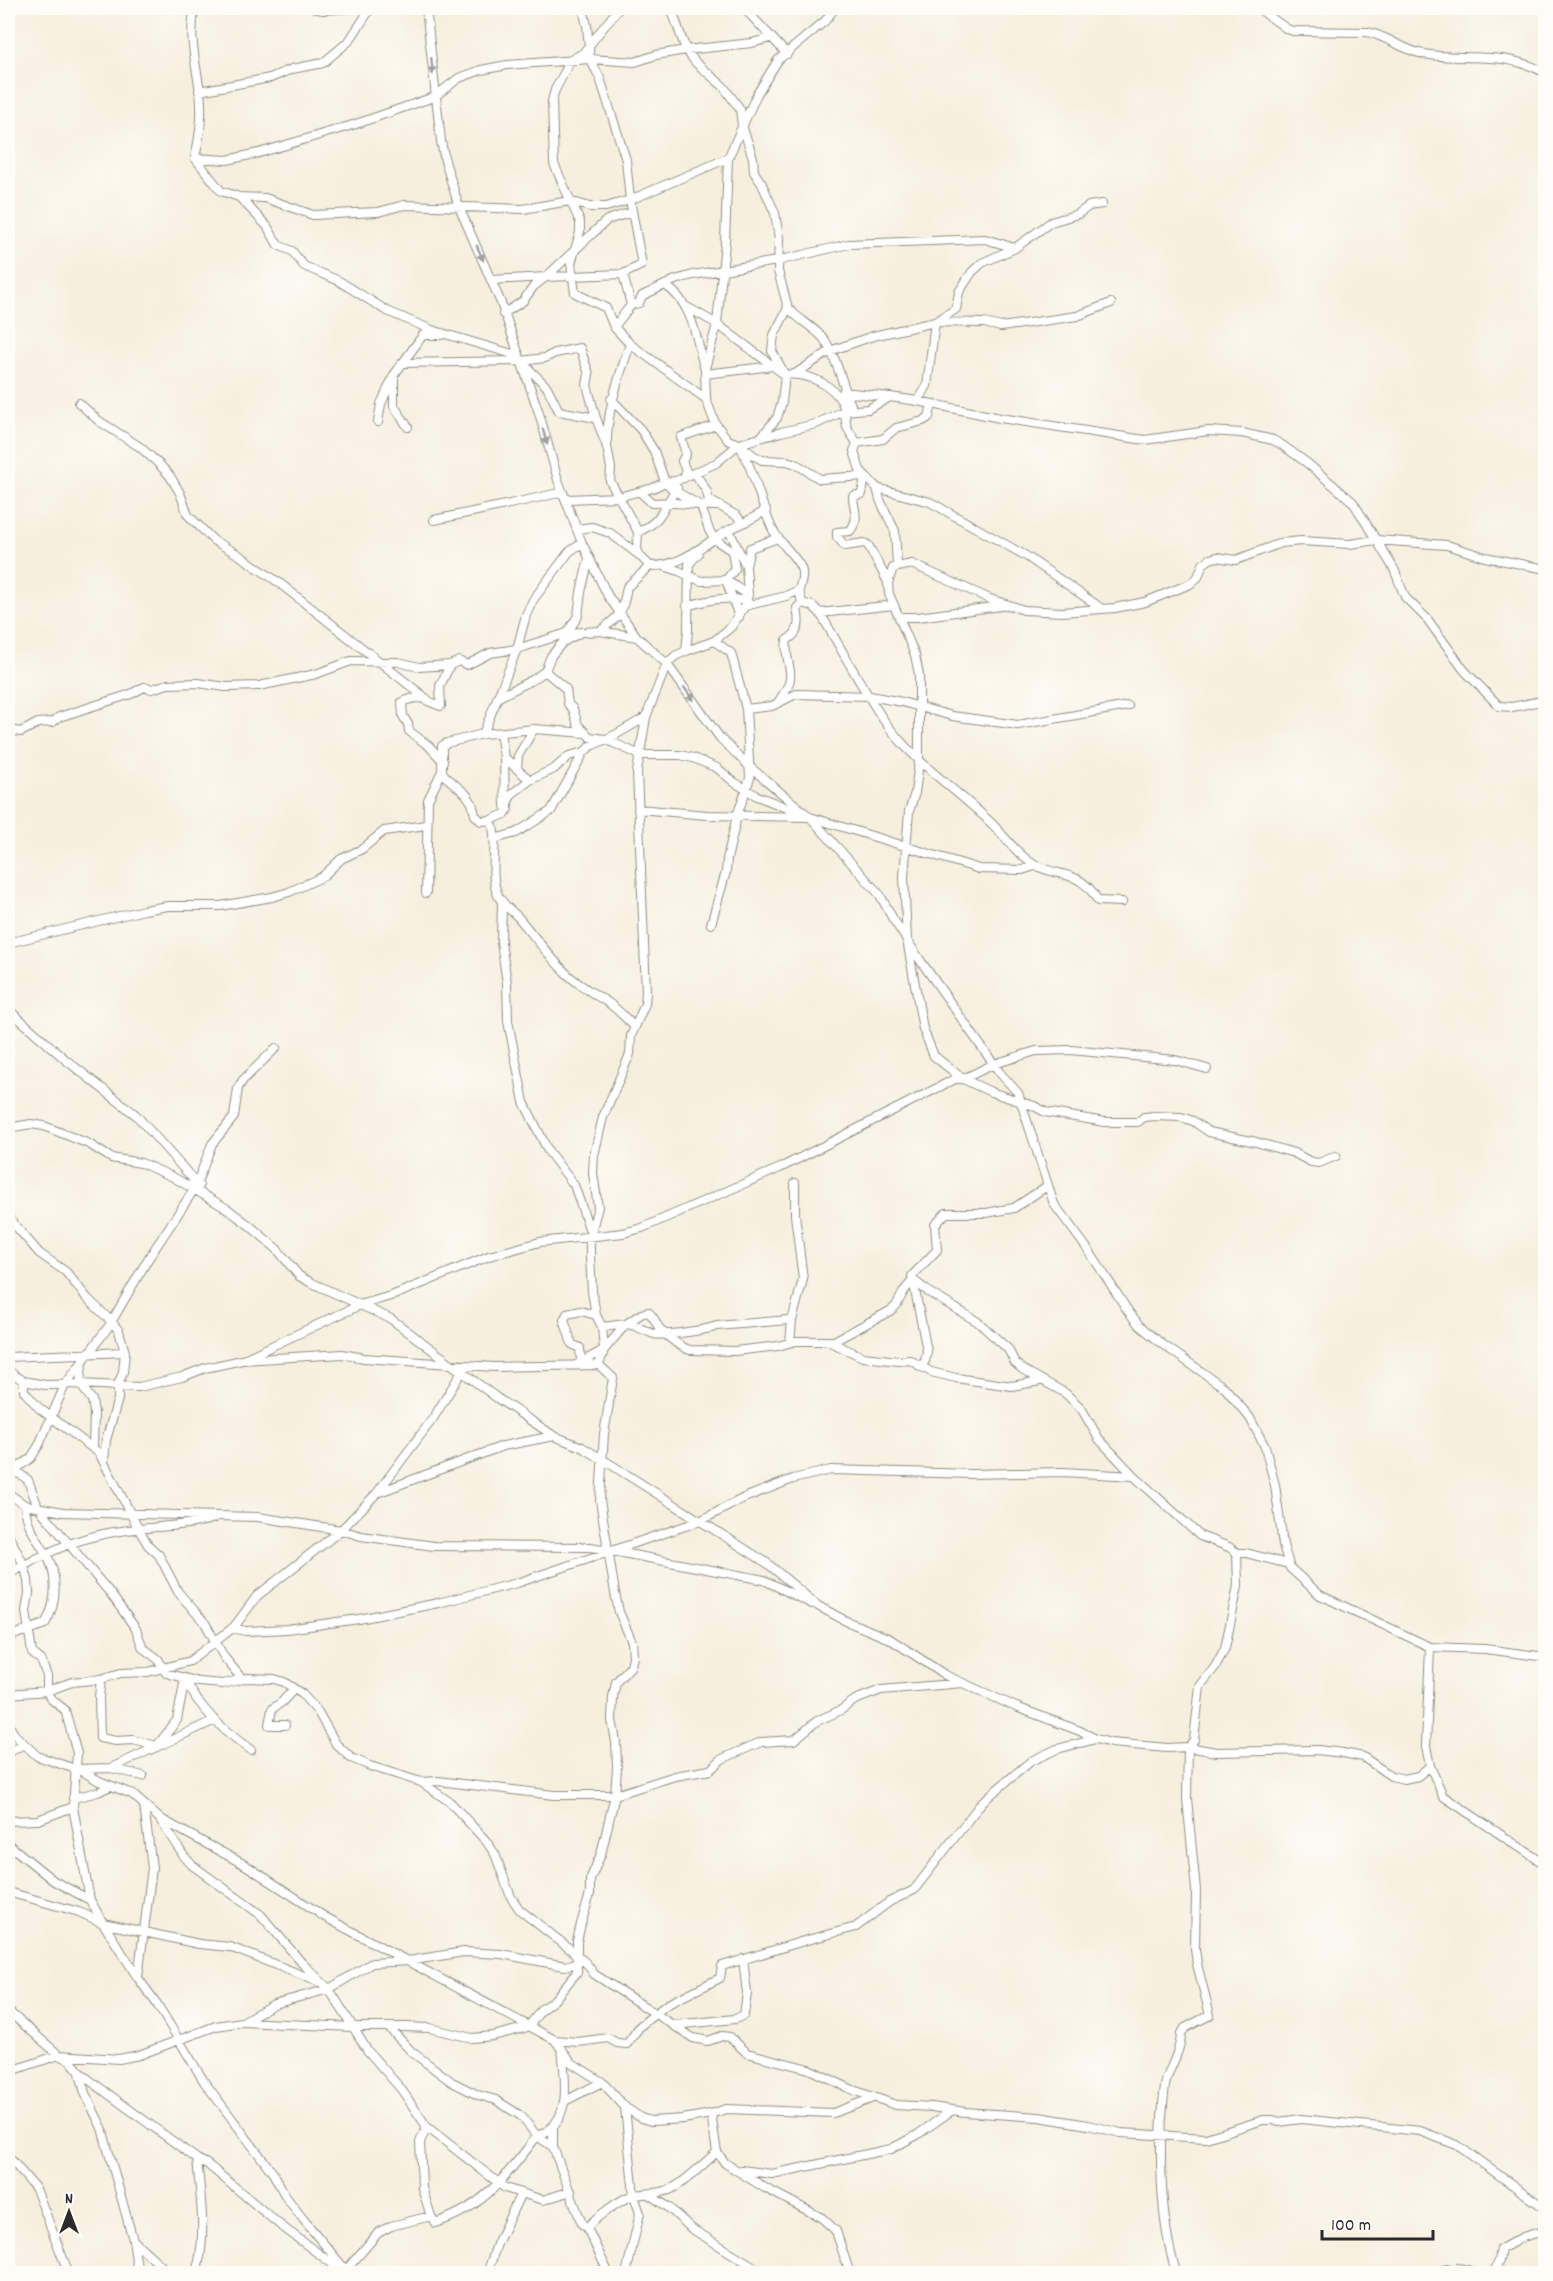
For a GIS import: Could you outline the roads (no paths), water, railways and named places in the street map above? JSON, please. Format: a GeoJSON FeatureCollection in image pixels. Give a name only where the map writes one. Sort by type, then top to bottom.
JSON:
{"type":"FeatureCollection","features":[{"type":"Feature","properties":{"kind":"street"},"geometry":{"type":"LineString","coordinates":[[195,8],[192,35],[200,91],[201,126],[195,158],[221,191],[239,197],[265,198],[313,215],[378,212],[404,205],[523,208],[570,201],[590,207],[614,205],[630,200],[728,158]]}},
{"type":"Feature","properties":{"kind":"street"},"geometry":{"type":"LineString","coordinates":[[314,8],[323,10],[352,8]]}},
{"type":"Feature","properties":{"kind":"street"},"geometry":{"type":"LineString","coordinates":[[200,91],[270,78],[292,69],[323,63],[349,41],[370,10],[359,8]]}},
{"type":"Feature","properties":{"kind":"street"},"geometry":{"type":"LineString","coordinates":[[426,8],[435,97],[445,161],[459,207],[492,280],[582,543],[620,615],[637,637],[667,664],[720,738],[750,768],[810,817],[873,886],[907,940],[1000,1074],[1018,1093],[1024,1118],[1054,1204],[1089,1251],[1128,1311],[1139,1325],[1162,1344],[1225,1388],[1250,1418],[1265,1447],[1275,1485],[1283,1545],[1288,1564],[1320,1596],[1430,1647],[1485,1649],[1545,1657]]}},
{"type":"Feature","properties":{"kind":"street"},"geometry":{"type":"LineString","coordinates":[[492,280],[623,274],[642,265],[630,200],[626,160],[600,78],[590,59],[583,8]]}},
{"type":"Feature","properties":{"kind":"street"},"geometry":{"type":"LineString","coordinates":[[619,8],[583,53],[571,60],[555,90],[552,101],[553,156],[580,222],[577,248],[571,264],[575,293],[606,308],[614,327],[630,344],[706,399]]}},
{"type":"Feature","properties":{"kind":"street"},"geometry":{"type":"LineString","coordinates":[[434,520],[498,505],[565,496],[618,497],[640,492],[665,482],[676,481],[716,463],[739,444],[816,424],[844,411],[851,405],[824,339],[816,330],[799,320],[788,308],[778,271],[779,238],[775,213],[754,172],[753,158],[742,125],[740,109],[729,94],[696,63],[686,50],[671,8]]}},
{"type":"Feature","properties":{"kind":"street"},"geometry":{"type":"LineString","coordinates":[[744,8],[787,54]]}},
{"type":"Feature","properties":{"kind":"street"},"geometry":{"type":"LineString","coordinates":[[705,371],[717,324],[725,243],[728,158],[768,74],[778,60],[825,21],[835,8]]}},
{"type":"Feature","properties":{"kind":"street"},"geometry":{"type":"LineString","coordinates":[[1258,8],[1293,31],[1367,32],[1378,34],[1419,53],[1444,57],[1474,56],[1514,59],[1545,73]]}},
{"type":"Feature","properties":{"kind":"street"},"geometry":{"type":"LineString","coordinates":[[195,158],[227,160],[260,153],[356,124],[435,97],[459,78],[481,70],[507,65],[590,59],[634,62],[656,55],[752,43],[770,38]]}},
{"type":"Feature","properties":{"kind":"street"},"geometry":{"type":"LineString","coordinates":[[239,197],[267,226],[278,245],[292,251],[304,266],[339,281],[387,311],[432,330],[452,334],[520,359],[547,387],[559,411],[596,418]]}},
{"type":"Feature","properties":{"kind":"street"},"geometry":{"type":"LineString","coordinates":[[935,322],[956,309],[959,292],[972,272],[982,263],[1015,248],[1051,222],[1078,214],[1089,206],[1101,204]]}},
{"type":"Feature","properties":{"kind":"street"},"geometry":{"type":"LineString","coordinates":[[503,314],[523,302],[534,286],[607,220],[632,212]]}},
{"type":"Feature","properties":{"kind":"street"},"geometry":{"type":"LineString","coordinates":[[614,327],[631,305],[639,303],[642,296],[675,280],[777,261],[849,244],[985,239],[1015,248]]}},
{"type":"Feature","properties":{"kind":"street"},"geometry":{"type":"LineString","coordinates":[[623,274],[631,305]]}},
{"type":"Feature","properties":{"kind":"street"},"geometry":{"type":"LineString","coordinates":[[665,285],[673,290],[687,307],[717,324],[785,375],[795,374],[812,378],[833,390],[918,401],[1011,420],[1145,440],[1208,431],[1242,433],[1273,440],[1307,463],[1353,502],[1394,569],[1405,597],[1428,620],[1464,670],[1499,706],[1512,707],[1545,700]]}},
{"type":"Feature","properties":{"kind":"street"},"geometry":{"type":"LineString","coordinates":[[795,374],[830,351],[873,336],[935,322],[984,323],[1001,327],[1077,315],[1111,303]]}},
{"type":"Feature","properties":{"kind":"street"},"geometry":{"type":"LineString","coordinates":[[687,307],[705,371],[706,399],[716,425],[728,440],[739,444],[762,460],[787,461],[820,479],[865,476]]}},
{"type":"Feature","properties":{"kind":"street"},"geometry":{"type":"LineString","coordinates":[[759,440],[777,418],[782,402],[785,375],[772,351],[774,335],[788,308]]}},
{"type":"Feature","properties":{"kind":"street"},"geometry":{"type":"LineString","coordinates":[[918,401],[927,386],[935,322]]}},
{"type":"Feature","properties":{"kind":"street"},"geometry":{"type":"LineString","coordinates":[[378,422],[381,404],[394,375],[423,335],[452,334]]}},
{"type":"Feature","properties":{"kind":"street"},"geometry":{"type":"LineString","coordinates":[[607,447],[607,423],[611,410],[611,399],[630,344]]}},
{"type":"Feature","properties":{"kind":"street"},"geometry":{"type":"LineString","coordinates":[[402,363],[545,358],[555,353],[580,348],[589,374],[587,385],[607,447],[611,468],[610,481],[638,532],[637,549],[640,556]]}},
{"type":"Feature","properties":{"kind":"street"},"geometry":{"type":"LineString","coordinates":[[705,371],[773,366]]}},
{"type":"Feature","properties":{"kind":"street"},"geometry":{"type":"LineString","coordinates":[[394,375],[394,406],[408,427]]}},
{"type":"Feature","properties":{"kind":"street"},"geometry":{"type":"LineString","coordinates":[[833,390],[843,406],[847,426],[857,443]]}},
{"type":"Feature","properties":{"kind":"street"},"geometry":{"type":"LineString","coordinates":[[844,411],[868,409],[890,397]]}},
{"type":"Feature","properties":{"kind":"street"},"geometry":{"type":"LineString","coordinates":[[600,631],[620,615],[626,602],[627,587],[650,566],[663,566],[680,571],[701,581],[726,580],[735,569],[732,551],[714,539],[701,506],[665,482],[654,451],[641,430],[611,399]]}},
{"type":"Feature","properties":{"kind":"street"},"geometry":{"type":"LineString","coordinates":[[79,403],[99,421],[140,447],[159,464],[180,492],[188,515],[213,540],[278,582],[428,699],[441,706],[440,686],[450,665]]}},
{"type":"Feature","properties":{"kind":"street"},"geometry":{"type":"LineString","coordinates":[[857,443],[883,440],[896,428],[923,421],[929,417],[932,404]]}},
{"type":"Feature","properties":{"kind":"street"},"geometry":{"type":"LineString","coordinates":[[638,532],[650,527],[661,517],[675,490],[685,477],[686,471],[682,461],[686,454],[681,437],[716,425]]}},
{"type":"Feature","properties":{"kind":"street"},"geometry":{"type":"LineString","coordinates":[[857,443],[854,451],[860,470],[877,488],[930,502],[1026,556],[1101,608]]}},
{"type":"Feature","properties":{"kind":"street"},"geometry":{"type":"LineString","coordinates":[[739,444],[753,470],[771,528],[801,567],[802,580],[799,590],[802,603]]}},
{"type":"Feature","properties":{"kind":"street"},"geometry":{"type":"LineString","coordinates":[[695,473],[706,490],[709,500],[736,516],[742,523]]}},
{"type":"Feature","properties":{"kind":"street"},"geometry":{"type":"LineString","coordinates":[[865,476],[862,494],[853,496],[856,524],[850,531],[837,532],[837,537],[845,546],[864,543],[868,545],[879,569],[886,576],[889,594],[915,655],[919,675],[919,762],[915,793],[909,811],[904,877],[907,940],[923,1029],[933,1056],[963,1079],[1045,1112],[1105,1122],[1138,1122],[1144,1117],[1155,1116],[1181,1117],[1193,1121],[1209,1132],[1294,1153],[1311,1162],[1319,1163],[1335,1156]]}},
{"type":"Feature","properties":{"kind":"street"},"geometry":{"type":"LineString","coordinates":[[877,488],[880,500],[895,531],[897,565]]}},
{"type":"Feature","properties":{"kind":"street"},"geometry":{"type":"LineString","coordinates":[[640,492],[652,503],[669,501],[718,506]]}},
{"type":"Feature","properties":{"kind":"street"},"geometry":{"type":"LineString","coordinates":[[686,651],[689,564],[714,539],[765,510]]}},
{"type":"Feature","properties":{"kind":"street"},"geometry":{"type":"LineString","coordinates":[[577,529],[592,527],[610,533],[650,566]]}},
{"type":"Feature","properties":{"kind":"street"},"geometry":{"type":"LineString","coordinates":[[729,530],[746,567]]}},
{"type":"Feature","properties":{"kind":"street"},"geometry":{"type":"LineString","coordinates":[[590,1236],[598,1207],[593,1173],[596,1142],[603,1117],[630,1054],[631,1036],[645,1004],[637,772],[646,717],[667,664],[675,656],[714,641],[739,617],[746,601],[746,567],[750,548],[778,538]]}},
{"type":"Feature","properties":{"kind":"street"},"geometry":{"type":"LineString","coordinates":[[888,583],[893,568],[897,565],[912,564],[990,599],[1024,610],[1062,612],[1115,608],[1145,602],[1190,584],[1198,577],[1203,564],[1210,559],[1217,557],[1236,560],[1271,546],[1291,542],[1350,544],[1376,540],[1447,545],[1545,569]]}},
{"type":"Feature","properties":{"kind":"street"},"geometry":{"type":"LineString","coordinates":[[483,734],[517,649],[526,615],[533,600],[569,552],[582,543]]}},
{"type":"Feature","properties":{"kind":"street"},"geometry":{"type":"LineString","coordinates":[[663,566],[702,550]]}},
{"type":"Feature","properties":{"kind":"street"},"geometry":{"type":"LineString","coordinates":[[567,633],[578,616],[581,592],[590,561],[588,555]]}},
{"type":"Feature","properties":{"kind":"street"},"geometry":{"type":"LineString","coordinates":[[726,580],[739,617]]}},
{"type":"Feature","properties":{"kind":"street"},"geometry":{"type":"LineString","coordinates":[[726,580],[746,601]]}},
{"type":"Feature","properties":{"kind":"street"},"geometry":{"type":"LineString","coordinates":[[687,606],[715,598],[746,601],[786,596],[799,590]]}},
{"type":"Feature","properties":{"kind":"street"},"geometry":{"type":"LineString","coordinates":[[802,603],[813,606],[820,613],[884,719],[919,762],[988,820],[1035,866],[1077,877],[1093,890],[1098,901],[1122,902]]}},
{"type":"Feature","properties":{"kind":"street"},"geometry":{"type":"LineString","coordinates":[[779,701],[791,677],[785,655],[787,640],[795,636],[798,630],[800,620],[797,608],[802,603]]}},
{"type":"Feature","properties":{"kind":"street"},"geometry":{"type":"LineString","coordinates":[[820,613],[894,605]]}},
{"type":"Feature","properties":{"kind":"street"},"geometry":{"type":"LineString","coordinates":[[899,617],[918,617],[1010,605]]}},
{"type":"Feature","properties":{"kind":"street"},"geometry":{"type":"LineString","coordinates":[[8,730],[21,732],[38,723],[53,722],[58,717],[131,694],[144,687],[152,689],[168,684],[198,683],[226,687],[259,686],[316,674],[351,661],[398,662],[419,667],[450,665],[459,661],[467,665],[490,653],[517,649],[567,633],[600,631],[637,637]]}},
{"type":"Feature","properties":{"kind":"street"},"geometry":{"type":"LineString","coordinates":[[497,698],[534,679],[544,671],[551,656],[562,642],[579,633]]}},
{"type":"Feature","properties":{"kind":"street"},"geometry":{"type":"LineString","coordinates":[[711,924],[726,872],[737,816],[747,789],[750,768],[746,709],[732,653],[714,641]]}},
{"type":"Feature","properties":{"kind":"street"},"geometry":{"type":"LineString","coordinates":[[544,671],[566,689],[568,704],[573,709],[578,725],[596,739],[604,739],[640,755],[680,754],[693,758],[717,768],[734,782],[758,796],[810,817],[906,848],[979,869],[1022,870],[1035,866]]}},
{"type":"Feature","properties":{"kind":"street"},"geometry":{"type":"LineString","coordinates":[[746,709],[772,706],[796,694],[870,696],[952,716],[1018,725],[1128,706]]}},
{"type":"Feature","properties":{"kind":"street"},"geometry":{"type":"LineString","coordinates":[[428,699],[417,698],[402,702],[403,716],[409,731],[429,746],[443,761]]}},
{"type":"Feature","properties":{"kind":"street"},"geometry":{"type":"LineString","coordinates":[[442,771],[466,794],[472,803],[475,815],[481,820],[491,820],[505,813],[513,793],[530,780],[554,769],[569,756],[584,752],[646,717]]}},
{"type":"Feature","properties":{"kind":"street"},"geometry":{"type":"LineString","coordinates":[[426,893],[428,800],[442,771],[442,746],[483,734],[534,729],[586,733]]}},
{"type":"Feature","properties":{"kind":"street"},"geometry":{"type":"LineString","coordinates":[[517,769],[518,756],[534,729]]}},
{"type":"Feature","properties":{"kind":"street"},"geometry":{"type":"LineString","coordinates":[[500,733],[504,757],[505,813]]}},
{"type":"Feature","properties":{"kind":"street"},"geometry":{"type":"LineString","coordinates":[[494,838],[516,833],[551,811],[584,752]]}},
{"type":"Feature","properties":{"kind":"street"},"geometry":{"type":"LineString","coordinates":[[504,757],[530,780]]}},
{"type":"Feature","properties":{"kind":"street"},"geometry":{"type":"LineString","coordinates":[[638,809],[737,816],[810,817]]}},
{"type":"Feature","properties":{"kind":"street"},"geometry":{"type":"LineString","coordinates":[[491,820],[494,838],[495,889],[502,902],[566,973],[596,997],[608,1003],[635,1027]]}},
{"type":"Feature","properties":{"kind":"street"},"geometry":{"type":"LineString","coordinates":[[8,943],[144,910],[168,906],[220,906],[272,897],[322,877],[341,859],[362,849],[384,831],[426,825]]}},
{"type":"Feature","properties":{"kind":"street"},"geometry":{"type":"LineString","coordinates":[[502,902],[501,942],[507,983],[508,1021],[524,1102],[548,1151],[574,1185],[589,1226],[596,1315],[602,1327],[604,1350]]}},
{"type":"Feature","properties":{"kind":"street"},"geometry":{"type":"LineString","coordinates":[[8,1009],[74,1066],[136,1115],[196,1186],[269,1241],[299,1276],[404,1326],[423,1344],[461,1367],[497,1398],[554,1436],[582,1447],[767,1563],[818,1606]]}},
{"type":"Feature","properties":{"kind":"street"},"geometry":{"type":"LineString","coordinates":[[9,1471],[31,1458],[65,1385],[112,1322],[148,1259],[196,1186],[212,1143],[234,1117],[238,1088],[243,1080],[276,1048]]}},
{"type":"Feature","properties":{"kind":"street"},"geometry":{"type":"LineString","coordinates":[[242,1360],[360,1305],[489,1256],[540,1242],[623,1233],[642,1228],[780,1168],[955,1079],[963,1079],[994,1064],[1036,1052],[1071,1050],[1175,1060],[1207,1069]]}},
{"type":"Feature","properties":{"kind":"street"},"geometry":{"type":"LineString","coordinates":[[8,1128],[31,1124],[44,1126],[89,1144],[111,1158],[141,1163],[196,1186]]}},
{"type":"Feature","properties":{"kind":"street"},"geometry":{"type":"LineString","coordinates":[[790,1342],[792,1321],[803,1279],[795,1215],[795,1183]]}},
{"type":"Feature","properties":{"kind":"street"},"geometry":{"type":"LineString","coordinates":[[599,1365],[604,1350],[626,1324],[648,1312],[666,1334],[683,1348],[690,1350],[735,1351],[778,1346],[790,1342],[834,1341],[846,1337],[860,1326],[896,1306],[912,1280],[912,1276],[938,1250],[935,1225],[946,1213],[987,1213],[1014,1208],[1047,1186]]}},
{"type":"Feature","properties":{"kind":"street"},"geometry":{"type":"LineString","coordinates":[[8,1217],[39,1253],[66,1272],[119,1331],[125,1352],[123,1372],[106,1440],[104,1461]]}},
{"type":"Feature","properties":{"kind":"street"},"geometry":{"type":"LineString","coordinates":[[912,1280],[927,1351],[925,1361],[920,1367]]}},
{"type":"Feature","properties":{"kind":"street"},"geometry":{"type":"LineString","coordinates":[[912,1280],[978,1323],[1008,1349],[1015,1363],[1031,1375],[1065,1393],[1081,1408],[1088,1423],[1100,1439],[1134,1476],[1200,1536],[1229,1547],[1237,1553],[1246,1553],[1288,1564]]}},
{"type":"Feature","properties":{"kind":"street"},"geometry":{"type":"LineString","coordinates":[[578,1363],[580,1348],[572,1344],[564,1320],[567,1314],[580,1311],[596,1315]]}},
{"type":"Feature","properties":{"kind":"street"},"geometry":{"type":"LineString","coordinates":[[602,1327],[626,1324],[635,1325],[655,1334],[666,1334],[717,1326],[792,1321]]}},
{"type":"Feature","properties":{"kind":"street"},"geometry":{"type":"LineString","coordinates":[[827,1341],[863,1357],[910,1360],[931,1372],[948,1376],[1012,1386],[1044,1381]]}},
{"type":"Feature","properties":{"kind":"street"},"geometry":{"type":"LineString","coordinates":[[578,1363],[604,1350]]}},
{"type":"Feature","properties":{"kind":"street"},"geometry":{"type":"LineString","coordinates":[[8,1357],[85,1357],[125,1352]]}},
{"type":"Feature","properties":{"kind":"street"},"geometry":{"type":"LineString","coordinates":[[8,1371],[24,1381],[45,1385],[139,1387],[242,1360],[342,1354],[461,1367],[515,1367],[578,1363],[599,1365],[613,1378],[602,1459],[600,1500],[615,1593],[632,1642],[633,1657],[631,1666],[616,1682],[613,1696],[612,1720],[617,1767],[615,1795],[601,1854],[590,1880],[590,1894],[578,1941],[577,1972],[528,2027],[481,2039],[429,2028],[242,2022],[216,2026],[139,2055],[119,2059],[59,2055],[8,2072]]}},
{"type":"Feature","properties":{"kind":"street"},"geometry":{"type":"LineString","coordinates":[[85,1357],[79,1375],[80,1384],[92,1400],[93,1447]]}},
{"type":"Feature","properties":{"kind":"street"},"geometry":{"type":"LineString","coordinates":[[8,1694],[47,1692],[72,1682],[101,1679],[121,1673],[148,1672],[190,1661],[232,1628],[257,1596],[341,1530],[377,1493],[434,1417],[461,1367]]}},
{"type":"Feature","properties":{"kind":"street"},"geometry":{"type":"LineString","coordinates":[[24,1381],[24,1391],[29,1397],[50,1416],[93,1447],[104,1461],[129,1514],[148,1545],[159,1556],[178,1592],[205,1623],[234,1672],[242,1679]]}},
{"type":"Feature","properties":{"kind":"street"},"geometry":{"type":"LineString","coordinates":[[377,1493],[503,1446],[554,1436]]}},
{"type":"Feature","properties":{"kind":"street"},"geometry":{"type":"LineString","coordinates":[[232,1628],[244,1631],[309,1626],[438,1603],[542,1575],[700,1521],[744,1498],[772,1487],[831,1470],[973,1474],[1063,1472],[1134,1476]]}},
{"type":"Feature","properties":{"kind":"street"},"geometry":{"type":"LineString","coordinates":[[9,1471],[20,1474],[28,1480],[38,1507],[110,1593],[136,1629],[143,1648],[158,1659],[162,1669],[185,1679],[223,1684],[261,1677],[284,1682],[318,1712],[336,1744],[351,1758],[421,1782],[450,1802],[495,1854],[511,1897],[520,1910],[570,1949],[587,1964],[594,1974],[693,2038],[708,2041],[722,2036],[730,2037],[747,2053],[809,2069],[873,2098],[896,2105],[1039,2116],[1121,2133],[1206,2138],[1263,2120],[1279,2122],[1301,2119],[1420,2131],[1457,2145],[1545,2210]]}},
{"type":"Feature","properties":{"kind":"street"},"geometry":{"type":"LineString","coordinates":[[8,1493],[25,1505],[63,1512],[258,1517],[341,1530],[361,1536],[434,1546],[591,1547],[721,1570],[764,1581],[846,1622],[890,1639],[928,1666],[1016,1707],[1096,1739],[1129,1745],[1188,1747],[1216,1752],[1317,1750],[1343,1753],[1363,1757],[1391,1776],[1404,1779],[1418,1776],[1430,1766]]}},
{"type":"Feature","properties":{"kind":"street"},"geometry":{"type":"LineString","coordinates":[[8,1636],[45,1624],[52,1609],[55,1580],[47,1554],[28,1524],[25,1505]]}},
{"type":"Feature","properties":{"kind":"street"},"geometry":{"type":"LineString","coordinates":[[8,1575],[47,1554],[97,1535],[138,1528],[186,1525],[221,1516]]}},
{"type":"Feature","properties":{"kind":"street"},"geometry":{"type":"LineString","coordinates":[[8,1534],[24,1565],[29,1593],[26,1611],[27,1631],[32,1653],[41,1660],[50,1698],[64,1710],[77,1753],[73,1802],[90,1900],[205,2083],[273,2172],[286,2197],[347,2272]]}},
{"type":"Feature","properties":{"kind":"street"},"geometry":{"type":"LineString","coordinates":[[1178,2274],[1164,2210],[1163,2102],[1167,2078],[1181,2044],[1181,2034],[1185,2028],[1210,2015],[1195,1949],[1197,1890],[1187,1799],[1188,1747],[1194,1740],[1200,1686],[1225,1648],[1238,1586],[1237,1553]]}},
{"type":"Feature","properties":{"kind":"street"},"geometry":{"type":"LineString","coordinates":[[1430,1647],[1426,1746],[1430,1766],[1443,1796],[1545,1865]]}},
{"type":"Feature","properties":{"kind":"street"},"geometry":{"type":"LineString","coordinates":[[101,1679],[100,1738],[116,1741],[134,1740],[157,1746]]}},
{"type":"Feature","properties":{"kind":"street"},"geometry":{"type":"LineString","coordinates":[[185,1679],[200,1704],[229,1735],[250,1750]]}},
{"type":"Feature","properties":{"kind":"street"},"geometry":{"type":"LineString","coordinates":[[157,1746],[177,1720],[185,1679]]}},
{"type":"Feature","properties":{"kind":"street"},"geometry":{"type":"LineString","coordinates":[[421,1782],[438,1781],[554,1795],[615,1795],[675,1776],[710,1770],[722,1759],[761,1742],[794,1740],[813,1723],[841,1710],[855,1700],[881,1690],[965,1683]]}},
{"type":"Feature","properties":{"kind":"street"},"geometry":{"type":"LineString","coordinates":[[266,1731],[265,1716],[294,1689]]}},
{"type":"Feature","properties":{"kind":"street"},"geometry":{"type":"LineString","coordinates":[[271,1708],[269,1725],[285,1725]]}},
{"type":"Feature","properties":{"kind":"street"},"geometry":{"type":"LineString","coordinates":[[111,1768],[215,1720]]}},
{"type":"Feature","properties":{"kind":"street"},"geometry":{"type":"LineString","coordinates":[[8,1724],[24,1744],[42,1759],[76,1769],[132,1794],[159,1818],[247,1866],[325,1917],[555,2040],[572,2063],[602,2082],[625,2107],[641,2118],[651,2121],[683,2119],[726,2109],[833,2113],[873,2098]]}},
{"type":"Feature","properties":{"kind":"street"},"geometry":{"type":"LineString","coordinates":[[555,2040],[578,2042],[608,2038],[617,2043],[627,2044],[653,2013],[666,2004],[710,1985],[720,1978],[722,1966],[856,1927],[890,1902],[914,1890],[982,1802],[1031,1761],[1057,1749],[1096,1739]]}},
{"type":"Feature","properties":{"kind":"street"},"geometry":{"type":"LineString","coordinates":[[8,1753],[24,1744]]}},
{"type":"Feature","properties":{"kind":"street"},"geometry":{"type":"LineString","coordinates":[[76,1769],[111,1768],[143,1776]]}},
{"type":"Feature","properties":{"kind":"street"},"geometry":{"type":"LineString","coordinates":[[8,1821],[38,1820],[110,1786]]}},
{"type":"Feature","properties":{"kind":"street"},"geometry":{"type":"LineString","coordinates":[[138,1978],[152,1868],[144,1806]]}},
{"type":"Feature","properties":{"kind":"street"},"geometry":{"type":"LineString","coordinates":[[159,1818],[192,1865],[261,1915],[326,1986],[367,2050],[396,2082],[427,2127],[500,2184],[543,2200],[571,2191]]}},
{"type":"Feature","properties":{"kind":"street"},"geometry":{"type":"LineString","coordinates":[[8,1844],[54,1881],[90,1900]]}},
{"type":"Feature","properties":{"kind":"street"},"geometry":{"type":"LineString","coordinates":[[8,1892],[79,1912],[104,1923],[199,1944],[230,1947],[326,1986]]}},
{"type":"Feature","properties":{"kind":"street"},"geometry":{"type":"LineString","coordinates":[[242,2022],[274,2004],[326,1986],[372,1963],[408,1961],[464,1952],[501,1954],[565,1966],[573,1964],[579,1958]]}},
{"type":"Feature","properties":{"kind":"street"},"geometry":{"type":"LineString","coordinates":[[673,2025],[735,2019],[744,2015],[747,1993],[743,1959]]}},
{"type":"Feature","properties":{"kind":"street"},"geometry":{"type":"LineString","coordinates":[[8,2011],[59,2055],[69,2060],[80,2072],[197,2159],[207,2164],[280,2225],[347,2272]]}},
{"type":"Feature","properties":{"kind":"street"},"geometry":{"type":"LineString","coordinates":[[389,2028],[412,2052],[452,2082],[504,2105],[520,2116],[537,2136],[554,2147]]}},
{"type":"Feature","properties":{"kind":"street"},"geometry":{"type":"LineString","coordinates":[[427,2127],[420,2142],[422,2188],[435,2223],[453,2218],[500,2184],[537,2136],[553,2127],[567,2100],[562,2047]]}},
{"type":"Feature","properties":{"kind":"street"},"geometry":{"type":"LineString","coordinates":[[80,2072],[85,2092],[102,2128],[132,2240],[138,2274]]}},
{"type":"Feature","properties":{"kind":"street"},"geometry":{"type":"LineString","coordinates":[[567,2100],[602,2082]]}},
{"type":"Feature","properties":{"kind":"street"},"geometry":{"type":"LineString","coordinates":[[625,2107],[634,2196],[640,2213],[626,2274]]}},
{"type":"Feature","properties":{"kind":"street"},"geometry":{"type":"LineString","coordinates":[[739,2170],[772,2174],[891,2149],[917,2135],[951,2111]]}},
{"type":"Feature","properties":{"kind":"street"},"geometry":{"type":"LineString","coordinates":[[711,2114],[717,2152],[725,2163],[765,2188],[822,2218],[836,2231],[850,2274]]}},
{"type":"Feature","properties":{"kind":"street"},"geometry":{"type":"LineString","coordinates":[[553,2127],[554,2147],[582,2224],[587,2228],[609,2274]]}},
{"type":"Feature","properties":{"kind":"street"},"geometry":{"type":"LineString","coordinates":[[587,2228],[602,2214],[634,2196],[650,2195],[671,2189],[717,2152]]}},
{"type":"Feature","properties":{"kind":"street"},"geometry":{"type":"LineString","coordinates":[[8,2156],[36,2189],[69,2274]]}},
{"type":"Feature","properties":{"kind":"street"},"geometry":{"type":"LineString","coordinates":[[195,2274],[199,2264],[202,2211],[197,2159]]}},
{"type":"Feature","properties":{"kind":"street"},"geometry":{"type":"LineString","coordinates":[[487,2274],[497,2244],[521,2193]]}},
{"type":"Feature","properties":{"kind":"street"},"geometry":{"type":"LineString","coordinates":[[650,2195],[668,2207],[692,2229],[766,2274]]}},
{"type":"Feature","properties":{"kind":"street"},"geometry":{"type":"LineString","coordinates":[[347,2272],[378,2233],[391,2226],[431,2216]]}},
{"type":"Feature","properties":{"kind":"street"},"geometry":{"type":"LineString","coordinates":[[1493,2274],[1501,2249],[1523,2237],[1545,2230]]}},
{"type":"Feature","properties":{"kind":"street"},"geometry":{"type":"LineString","coordinates":[[132,2240],[170,2274]]}},
{"type":"Feature","properties":{"kind":"street"},"geometry":{"type":"LineString","coordinates":[[1433,2274],[1448,2267],[1467,2269],[1478,2274]]}}]}
